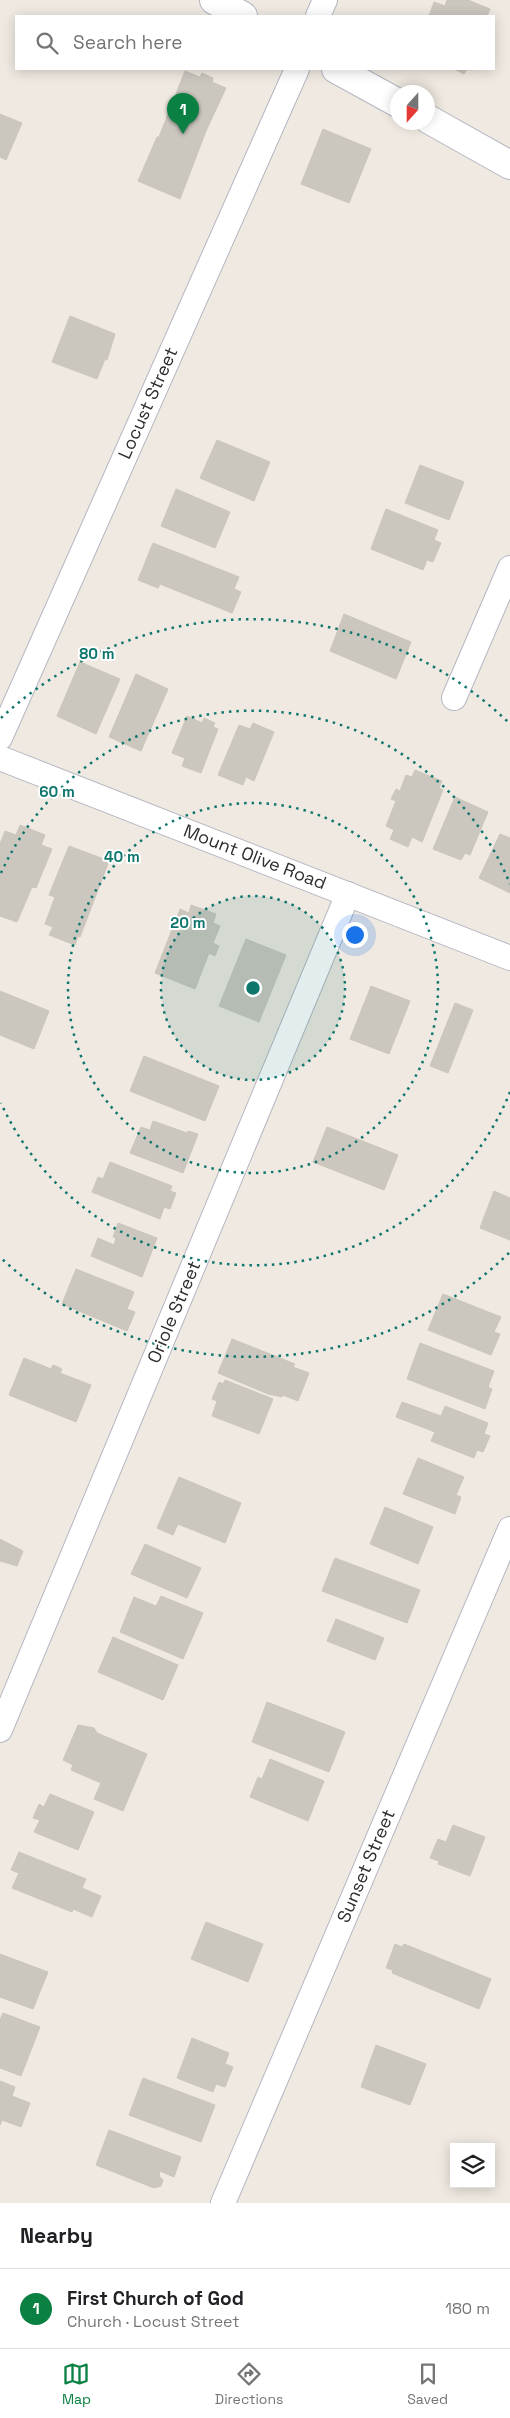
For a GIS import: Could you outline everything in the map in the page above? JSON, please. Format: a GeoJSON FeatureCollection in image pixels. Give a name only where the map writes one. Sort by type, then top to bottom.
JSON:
{"type":"FeatureCollection","features":[{"type":"Feature","properties":{"kind":"main road"},"geometry":{"type":"LineString","coordinates":[[214,0],[241,15]]}},
{"type":"Feature","properties":{"kind":"main road"},"geometry":{"type":"LineString","coordinates":[[338,70],[390,99]]}},
{"type":"Feature","properties":{"kind":"main road"},"geometry":{"type":"LineString","coordinates":[[435,123],[510,165]]}},
{"type":"Feature","properties":{"kind":"street"},"geometry":{"type":"LineString","coordinates":[[318,15],[325,0]]}},
{"type":"Feature","properties":{"kind":"street","name":"Locust Street"},"geometry":{"type":"LineString","coordinates":[[0,738],[297,70]]}},
{"type":"Feature","properties":{"kind":"street"},"geometry":{"type":"LineString","coordinates":[[454,698],[510,568]]}},
{"type":"Feature","properties":{"kind":"street","name":"Mount Olive Road"},"geometry":{"type":"LineString","coordinates":[[0,758],[510,958]]}},
{"type":"Feature","properties":{"kind":"street","name":"Oriole Street"},"geometry":{"type":"LineString","coordinates":[[0,1730],[348,894]]}},
{"type":"Feature","properties":{"kind":"street","name":"Sunset Street"},"geometry":{"type":"LineString","coordinates":[[223,2203],[510,1530]]}},
{"type":"Feature","properties":{"kind":"building"},"geometry":{"type":"Polygon","coordinates":[[[447,0],[468,0],[490,9],[487,15],[429,15],[434,2],[445,6],[447,0]]]}},
{"type":"Feature","properties":{"kind":"building"},"geometry":{"type":"Polygon","coordinates":[[[456,70],[466,70],[464,74],[456,70]]]}},
{"type":"Feature","properties":{"kind":"building"},"geometry":{"type":"Polygon","coordinates":[[[185,71],[200,77],[202,73],[213,78],[212,82],[226,88],[206,131],[180,199],[138,181],[157,137],[159,137],[185,71]]]}},
{"type":"Feature","properties":{"kind":"building"},"geometry":{"type":"Polygon","coordinates":[[[0,114],[22,123],[6,160],[0,157],[0,114]]]}},
{"type":"Feature","properties":{"kind":"building"},"geometry":{"type":"Polygon","coordinates":[[[323,129],[371,149],[349,203],[301,184],[323,129]]]}},
{"type":"Feature","properties":{"kind":"building"},"geometry":{"type":"Polygon","coordinates":[[[70,316],[115,334],[107,360],[105,359],[97,379],[52,362],[70,316]]]}},
{"type":"Feature","properties":{"kind":"building"},"geometry":{"type":"Polygon","coordinates":[[[217,440],[270,462],[254,501],[200,478],[217,440]]]}},
{"type":"Feature","properties":{"kind":"building"},"geometry":{"type":"Polygon","coordinates":[[[420,465],[464,482],[449,520],[405,503],[420,465]]]}},
{"type":"Feature","properties":{"kind":"building"},"geometry":{"type":"Polygon","coordinates":[[[176,489],[230,512],[215,548],[161,526],[176,489]]]}},
{"type":"Feature","properties":{"kind":"building"},"geometry":{"type":"Polygon","coordinates":[[[386,509],[438,530],[434,540],[441,543],[433,562],[427,560],[423,570],[371,549],[386,509]]]}},
{"type":"Feature","properties":{"kind":"building"},"geometry":{"type":"Polygon","coordinates":[[[153,543],[239,577],[234,589],[241,592],[232,613],[160,584],[158,588],[138,580],[153,543]]]}},
{"type":"Feature","properties":{"kind":"building"},"geometry":{"type":"Polygon","coordinates":[[[344,614],[411,642],[396,679],[330,651],[344,614]]]}},
{"type":"Feature","properties":{"kind":"building"},"geometry":{"type":"Polygon","coordinates":[[[80,662],[120,679],[96,734],[57,716],[80,662]]]}},
{"type":"Feature","properties":{"kind":"building"},"geometry":{"type":"Polygon","coordinates":[[[136,674],[168,689],[141,751],[109,737],[136,674]]]}},
{"type":"Feature","properties":{"kind":"building"},"geometry":{"type":"Polygon","coordinates":[[[187,716],[202,723],[204,718],[215,723],[213,727],[218,729],[201,773],[182,766],[185,758],[172,753],[187,716]]]}},
{"type":"Feature","properties":{"kind":"building"},"geometry":{"type":"Polygon","coordinates":[[[253,723],[274,732],[254,781],[246,777],[243,785],[218,775],[239,725],[250,729],[253,723]]]}},
{"type":"Feature","properties":{"kind":"building"},"geometry":{"type":"Polygon","coordinates":[[[415,770],[442,781],[439,788],[443,790],[422,842],[412,837],[408,847],[390,839],[394,830],[386,826],[396,801],[391,799],[396,789],[400,791],[406,775],[412,777],[415,770]]]}},
{"type":"Feature","properties":{"kind":"building"},"geometry":{"type":"Polygon","coordinates":[[[455,797],[488,812],[470,855],[465,853],[461,860],[433,849],[455,797]]]}},
{"type":"Feature","properties":{"kind":"building"},"geometry":{"type":"Polygon","coordinates":[[[20,825],[45,835],[41,845],[52,849],[36,888],[32,887],[17,922],[0,916],[0,844],[5,831],[16,835],[20,825]]]}},
{"type":"Feature","properties":{"kind":"building"},"geometry":{"type":"Polygon","coordinates":[[[500,834],[510,838],[510,893],[479,878],[500,834]]]}},
{"type":"Feature","properties":{"kind":"building"},"geometry":{"type":"Polygon","coordinates":[[[69,846],[109,861],[80,937],[78,936],[75,945],[49,935],[53,927],[45,924],[55,897],[49,895],[69,846]]]}},
{"type":"Feature","properties":{"kind":"building"},"geometry":{"type":"Polygon","coordinates":[[[191,905],[216,914],[213,923],[220,926],[213,943],[219,946],[215,956],[209,953],[195,989],[155,973],[180,909],[189,913],[191,905]]]}},
{"type":"Feature","properties":{"kind":"building"},"geometry":{"type":"Polygon","coordinates":[[[246,939],[286,955],[259,1022],[219,1006],[246,939]]]}},
{"type":"Feature","properties":{"kind":"building"},"geometry":{"type":"Polygon","coordinates":[[[371,986],[410,1001],[389,1054],[350,1039],[371,986]]]}},
{"type":"Feature","properties":{"kind":"building"},"geometry":{"type":"Polygon","coordinates":[[[0,991],[49,1011],[34,1049],[0,1035],[0,991]]]}},
{"type":"Feature","properties":{"kind":"building"},"geometry":{"type":"Polygon","coordinates":[[[455,1003],[473,1010],[448,1073],[430,1066],[455,1003]]]}},
{"type":"Feature","properties":{"kind":"building"},"geometry":{"type":"Polygon","coordinates":[[[144,1056],[219,1086],[205,1121],[130,1091],[144,1056]]]}},
{"type":"Feature","properties":{"kind":"building"},"geometry":{"type":"Polygon","coordinates":[[[153,1121],[187,1133],[188,1131],[198,1134],[183,1173],[130,1153],[141,1127],[150,1130],[153,1121]]]}},
{"type":"Feature","properties":{"kind":"building"},"geometry":{"type":"Polygon","coordinates":[[[327,1127],[398,1155],[384,1190],[313,1162],[327,1127]]]}},
{"type":"Feature","properties":{"kind":"building"},"geometry":{"type":"Polygon","coordinates":[[[110,1162],[172,1186],[170,1191],[176,1193],[170,1209],[164,1207],[160,1219],[92,1192],[98,1177],[103,1179],[110,1162]]]}},
{"type":"Feature","properties":{"kind":"building"},"geometry":{"type":"Polygon","coordinates":[[[494,1191],[510,1198],[510,1240],[480,1228],[494,1191]]]}},
{"type":"Feature","properties":{"kind":"building"},"geometry":{"type":"Polygon","coordinates":[[[118,1223],[157,1238],[142,1277],[91,1256],[98,1238],[114,1245],[116,1238],[113,1237],[118,1223]]]}},
{"type":"Feature","properties":{"kind":"building"},"geometry":{"type":"Polygon","coordinates":[[[76,1269],[134,1292],[127,1309],[135,1312],[127,1331],[62,1304],[76,1269]]]}},
{"type":"Feature","properties":{"kind":"building"},"geometry":{"type":"Polygon","coordinates":[[[443,1294],[501,1317],[494,1332],[500,1334],[491,1355],[428,1330],[443,1294]]]}},
{"type":"Feature","properties":{"kind":"building"},"geometry":{"type":"Polygon","coordinates":[[[232,1339],[295,1364],[293,1367],[309,1373],[298,1401],[283,1395],[282,1397],[268,1394],[218,1373],[232,1339]]]}},
{"type":"Feature","properties":{"kind":"building"},"geometry":{"type":"Polygon","coordinates":[[[420,1343],[494,1371],[488,1387],[492,1389],[485,1409],[407,1379],[420,1343]]]}},
{"type":"Feature","properties":{"kind":"building"},"geometry":{"type":"Polygon","coordinates":[[[24,1358],[51,1369],[53,1365],[62,1369],[60,1373],[91,1385],[76,1422],[9,1395],[24,1358]]]}},
{"type":"Feature","properties":{"kind":"building"},"geometry":{"type":"Polygon","coordinates":[[[225,1380],[273,1399],[259,1434],[212,1416],[217,1401],[212,1399],[219,1382],[223,1384],[225,1380]]]}},
{"type":"Feature","properties":{"kind":"building"},"geometry":{"type":"Polygon","coordinates":[[[402,1402],[441,1416],[445,1406],[488,1423],[484,1434],[490,1436],[483,1452],[477,1450],[474,1458],[431,1441],[435,1432],[396,1417],[402,1402]]]}},
{"type":"Feature","properties":{"kind":"building"},"geometry":{"type":"Polygon","coordinates":[[[418,1458],[464,1477],[456,1495],[461,1497],[455,1514],[403,1494],[418,1458]]]}},
{"type":"Feature","properties":{"kind":"building"},"geometry":{"type":"Polygon","coordinates":[[[179,1477],[241,1503],[225,1543],[178,1524],[173,1535],[157,1528],[179,1477]]]}},
{"type":"Feature","properties":{"kind":"building"},"geometry":{"type":"Polygon","coordinates":[[[385,1507],[433,1527],[418,1564],[370,1544],[385,1507]]]}},
{"type":"Feature","properties":{"kind":"building"},"geometry":{"type":"Polygon","coordinates":[[[0,1539],[23,1551],[17,1566],[0,1561],[0,1539]]]}},
{"type":"Feature","properties":{"kind":"building"},"geometry":{"type":"Polygon","coordinates":[[[145,1544],[201,1568],[187,1598],[131,1574],[145,1544]]]}},
{"type":"Feature","properties":{"kind":"building"},"geometry":{"type":"Polygon","coordinates":[[[335,1558],[420,1590],[407,1623],[322,1591],[335,1558]]]}},
{"type":"Feature","properties":{"kind":"building"},"geometry":{"type":"Polygon","coordinates":[[[161,1596],[203,1613],[183,1659],[120,1632],[134,1597],[156,1606],[161,1596]]]}},
{"type":"Feature","properties":{"kind":"building"},"geometry":{"type":"Polygon","coordinates":[[[336,1619],[384,1638],[375,1660],[327,1641],[336,1619]]]}},
{"type":"Feature","properties":{"kind":"building"},"geometry":{"type":"Polygon","coordinates":[[[113,1637],[178,1665],[163,1700],[98,1672],[113,1637]]]}},
{"type":"Feature","properties":{"kind":"building"},"geometry":{"type":"Polygon","coordinates":[[[267,1702],[345,1732],[329,1772],[252,1742],[267,1702]]]}},
{"type":"Feature","properties":{"kind":"building"},"geometry":{"type":"Polygon","coordinates":[[[78,1725],[94,1728],[97,1733],[147,1754],[123,1811],[94,1799],[101,1783],[71,1770],[73,1765],[63,1760],[78,1725]]]}},
{"type":"Feature","properties":{"kind":"building"},"geometry":{"type":"Polygon","coordinates":[[[270,1759],[324,1781],[308,1821],[250,1797],[258,1777],[262,1779],[270,1759]]]}},
{"type":"Feature","properties":{"kind":"building"},"geometry":{"type":"Polygon","coordinates":[[[50,1794],[94,1812],[78,1850],[34,1832],[40,1820],[33,1818],[39,1804],[44,1807],[50,1794]]]}},
{"type":"Feature","properties":{"kind":"building"},"geometry":{"type":"Polygon","coordinates":[[[453,1825],[485,1837],[470,1876],[438,1864],[439,1861],[430,1858],[438,1839],[446,1842],[453,1825]]]}},
{"type":"Feature","properties":{"kind":"building"},"geometry":{"type":"Polygon","coordinates":[[[19,1852],[86,1879],[82,1888],[101,1896],[92,1917],[73,1909],[72,1912],[12,1888],[19,1873],[11,1870],[19,1852]]]}},
{"type":"Feature","properties":{"kind":"building"},"geometry":{"type":"Polygon","coordinates":[[[206,1922],[263,1944],[248,1982],[191,1959],[206,1922]]]}},
{"type":"Feature","properties":{"kind":"building"},"geometry":{"type":"Polygon","coordinates":[[[395,1944],[402,1947],[404,1944],[491,1979],[479,2009],[392,1973],[393,1970],[386,1968],[395,1944]]]}},
{"type":"Feature","properties":{"kind":"building"},"geometry":{"type":"Polygon","coordinates":[[[0,1954],[48,1972],[33,2009],[0,1997],[0,1954]]]}},
{"type":"Feature","properties":{"kind":"building"},"geometry":{"type":"Polygon","coordinates":[[[3,2013],[40,2027],[21,2076],[0,2068],[0,2020],[3,2013]]]}},
{"type":"Feature","properties":{"kind":"building"},"geometry":{"type":"Polygon","coordinates":[[[192,2038],[229,2053],[225,2064],[233,2067],[225,2087],[216,2084],[213,2092],[177,2078],[192,2038]]]}},
{"type":"Feature","properties":{"kind":"building"},"geometry":{"type":"Polygon","coordinates":[[[376,2045],[426,2064],[410,2105],[361,2087],[376,2045]]]}},
{"type":"Feature","properties":{"kind":"building"},"geometry":{"type":"Polygon","coordinates":[[[143,2078],[215,2105],[201,2142],[129,2115],[143,2078]]]}},
{"type":"Feature","properties":{"kind":"building"},"geometry":{"type":"Polygon","coordinates":[[[0,2081],[15,2087],[12,2096],[30,2103],[21,2127],[2,2120],[0,2125],[0,2081]]]}},
{"type":"Feature","properties":{"kind":"building"},"geometry":{"type":"Polygon","coordinates":[[[109,2130],[181,2157],[174,2177],[160,2171],[159,2176],[163,2180],[161,2186],[154,2188],[96,2165],[109,2130]]]}},
{"type":"Feature","properties":{"kind":"place","name":"First Church of God"},"geometry":{"type":"Point","coordinates":[183,134]}}]}
